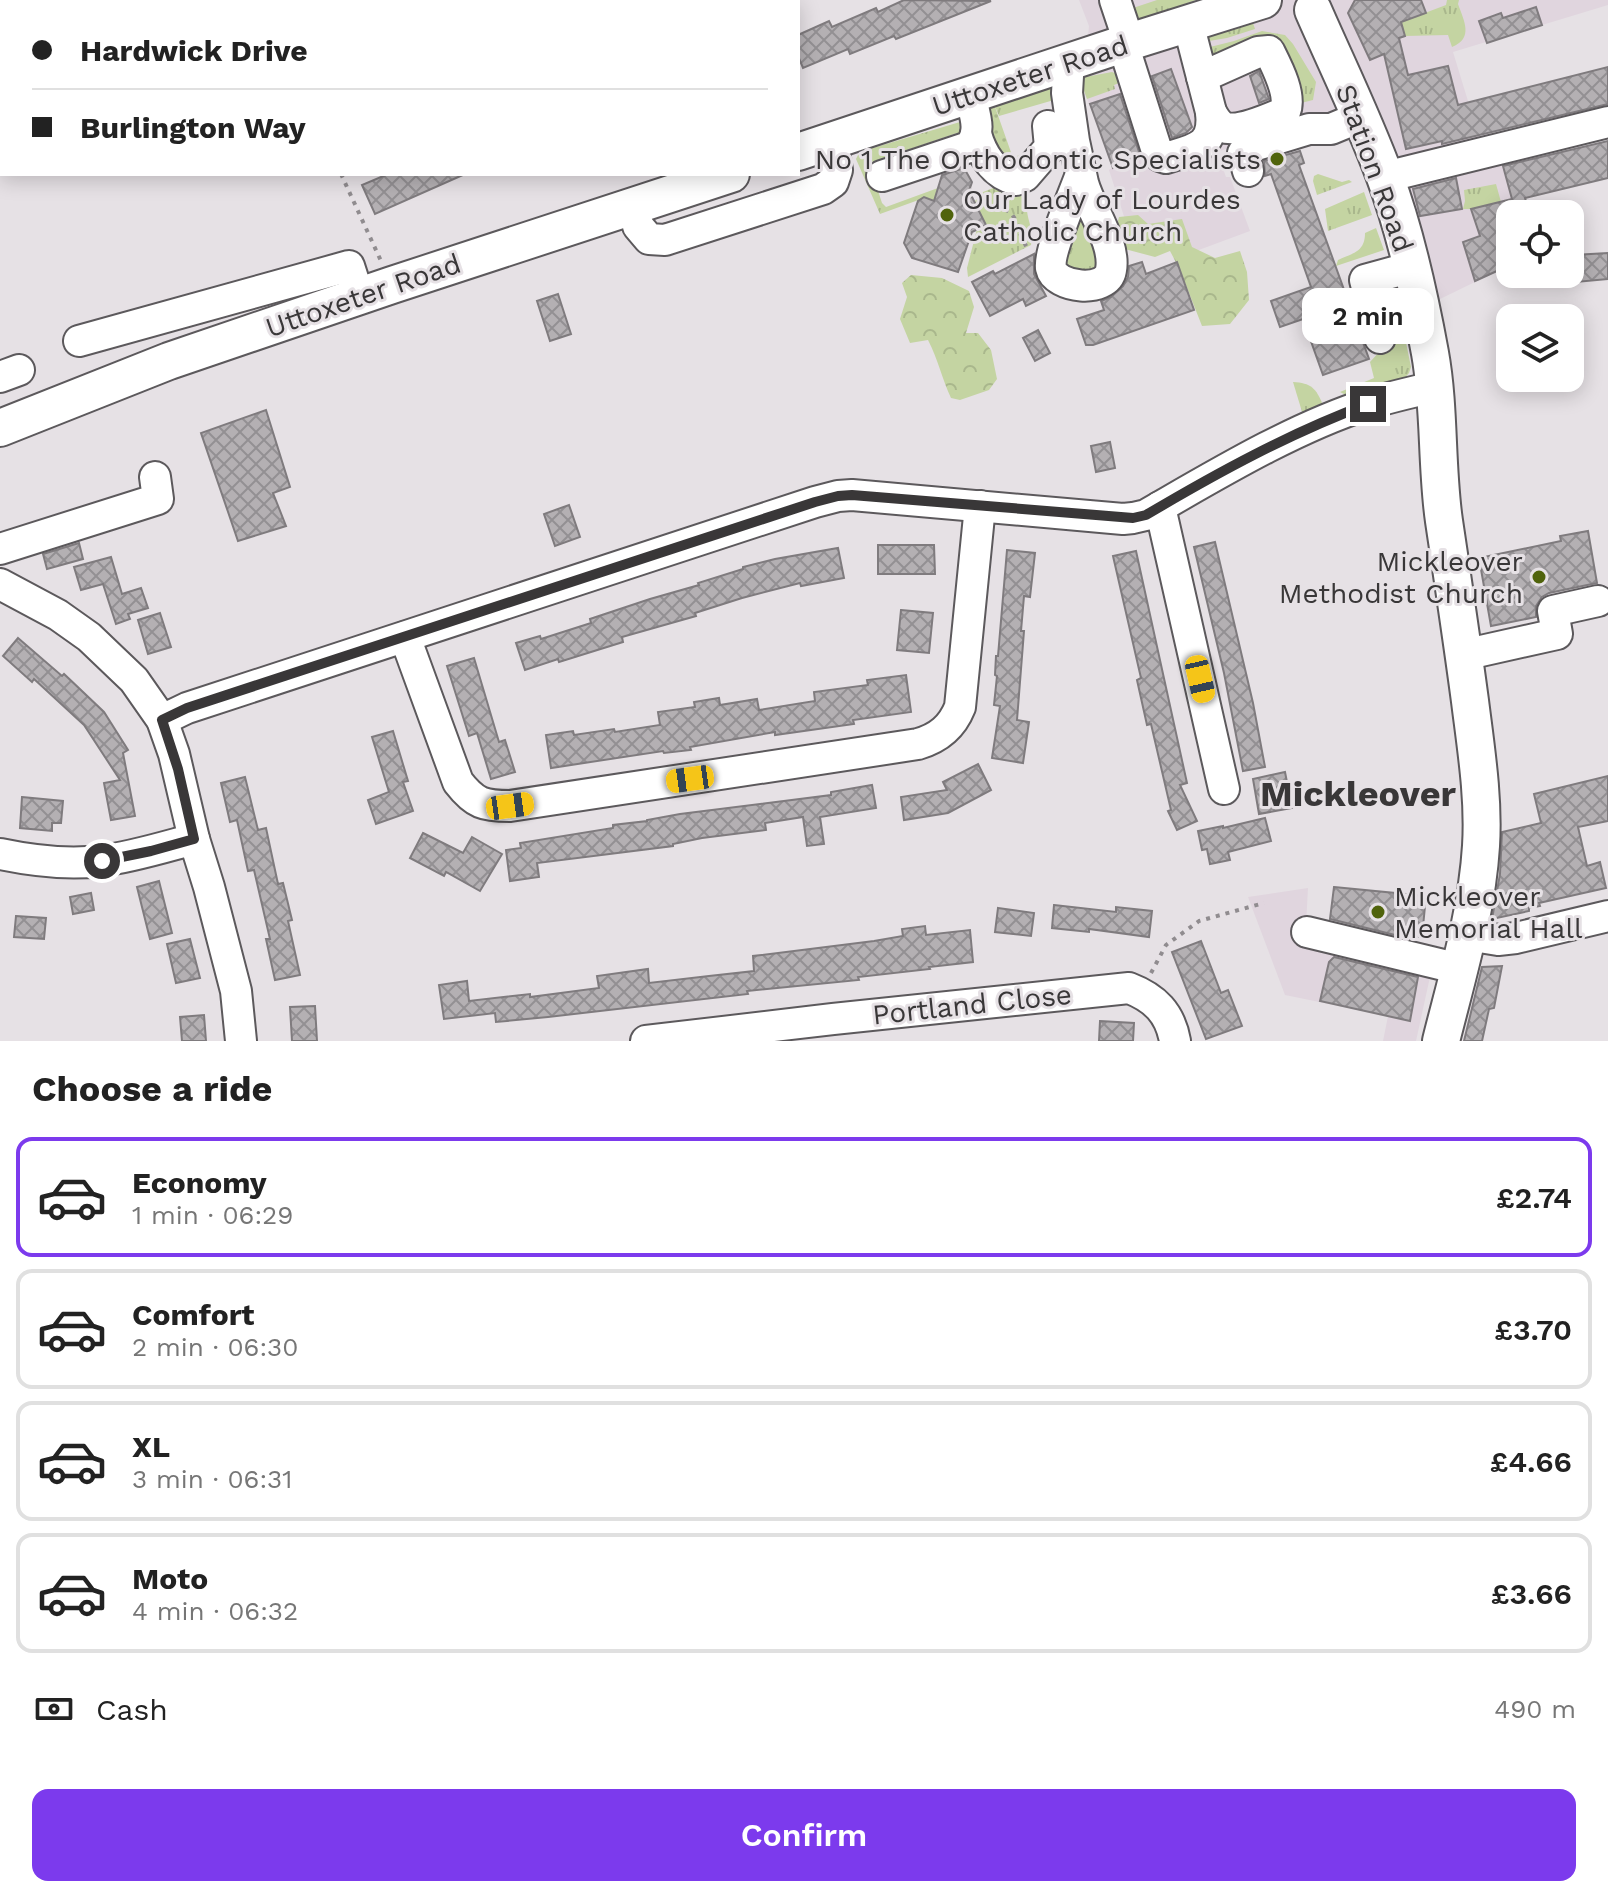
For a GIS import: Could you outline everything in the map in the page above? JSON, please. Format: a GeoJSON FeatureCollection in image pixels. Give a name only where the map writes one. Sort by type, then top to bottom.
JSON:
{"type":"FeatureCollection","features":[{"type":"Feature","properties":{"kind":"main road","name":"Uttoxeter Road"},"geometry":{"type":"LineString","coordinates":[[800,151],[1263,0]]}},
{"type":"Feature","properties":{"kind":"main road","name":"Station Road"},"geometry":{"type":"LineString","coordinates":[[1307,3],[1385,177],[1412,267],[1431,356],[1440,491],[1475,742],[1482,815],[1477,885],[1441,1041]]}},
{"type":"Feature","properties":{"kind":"main road","name":"Uttoxeter Road"},"geometry":{"type":"LineString","coordinates":[[0,428],[169,361],[725,176]]}},
{"type":"Feature","properties":{"kind":"street"},"geometry":{"type":"LineString","coordinates":[[1115,0],[1156,148],[1160,156],[1166,158],[1200,147],[1211,130],[1211,112],[1188,23]]}},
{"type":"Feature","properties":{"kind":"street"},"geometry":{"type":"LineString","coordinates":[[1202,77],[1258,52],[1269,51],[1287,95],[1285,112],[1247,126],[1227,128],[1217,122],[1211,112]]}},
{"type":"Feature","properties":{"kind":"street"},"geometry":{"type":"LineString","coordinates":[[1063,65],[1068,76],[1067,93],[1081,174]]}},
{"type":"Feature","properties":{"kind":"street"},"geometry":{"type":"LineString","coordinates":[[882,176],[969,147],[976,134],[976,118],[970,95]]}},
{"type":"Feature","properties":{"kind":"street"},"geometry":{"type":"LineString","coordinates":[[1248,171],[1243,153],[1253,146],[1309,129],[1331,129],[1360,117]]}},
{"type":"Feature","properties":{"kind":"street"},"geometry":{"type":"LineString","coordinates":[[1385,177],[1608,122]]}},
{"type":"Feature","properties":{"kind":"street"},"geometry":{"type":"LineString","coordinates":[[976,134],[984,157],[999,173],[1016,180],[1025,176],[1050,147],[1048,126]]}},
{"type":"Feature","properties":{"kind":"street"},"geometry":{"type":"LineString","coordinates":[[634,206],[638,226],[649,239],[665,240],[823,189],[833,182],[837,170],[832,140]]}},
{"type":"Feature","properties":{"kind":"street"},"geometry":{"type":"LineString","coordinates":[[79,341],[349,266],[359,297]]}},
{"type":"Feature","properties":{"kind":"street"},"geometry":{"type":"LineString","coordinates":[[1380,338],[1365,280],[1412,267]]}},
{"type":"Feature","properties":{"kind":"street"},"geometry":{"type":"LineString","coordinates":[[162,720],[187,708],[838,496],[1123,519],[1146,515],[1276,444],[1329,419],[1368,404],[1434,387]]}},
{"type":"Feature","properties":{"kind":"street"},"geometry":{"type":"LineString","coordinates":[[0,549],[158,499],[155,477]]}},
{"type":"Feature","properties":{"kind":"street"},"geometry":{"type":"LineString","coordinates":[[405,637],[458,782],[465,792],[482,804],[510,806],[918,744],[940,735],[953,721],[960,707],[980,506]]}},
{"type":"Feature","properties":{"kind":"street"},"geometry":{"type":"LineString","coordinates":[[1160,507],[1224,789]]}},
{"type":"Feature","properties":{"kind":"street"},"geometry":{"type":"LineString","coordinates":[[0,584],[58,615],[89,637],[134,680],[162,720],[178,769],[236,991],[241,1041]]}},
{"type":"Feature","properties":{"kind":"street"},"geometry":{"type":"LineString","coordinates":[[1463,655],[1557,634],[1553,611],[1598,601]]}},
{"type":"Feature","properties":{"kind":"street"},"geometry":{"type":"LineString","coordinates":[[0,854],[53,862],[102,861],[194,839]]}},
{"type":"Feature","properties":{"kind":"street"},"geometry":{"type":"LineString","coordinates":[[1307,932],[1464,952],[1498,940],[1608,916]]}},
{"type":"Feature","properties":{"kind":"street","name":"Portland Close"},"geometry":{"type":"LineString","coordinates":[[646,1041],[834,1030],[1117,989],[1129,988],[1140,992]]}},
{"type":"Feature","properties":{"kind":"street"},"geometry":{"type":"LineString","coordinates":[[1140,992],[1165,1012],[1175,1041]]}},
{"type":"Feature","properties":{"kind":"path"},"geometry":{"type":"LineString","coordinates":[[342,176],[392,285]]}},
{"type":"Feature","properties":{"kind":"path"},"geometry":{"type":"LineString","coordinates":[[970,190],[1010,212],[1031,255]]}},
{"type":"Feature","properties":{"kind":"path"},"geometry":{"type":"LineString","coordinates":[[1140,992],[1166,945],[1199,921],[1264,903]]}},
{"type":"Feature","properties":{"kind":"shaded area"},"geometry":{"type":"Polygon","coordinates":[[[1079,0],[1608,0],[1608,5],[1453,52],[1479,137],[1515,162],[1526,200],[1496,200],[1496,272],[1440,299],[1411,307],[1344,109],[1217,152],[1250,231],[1188,254],[1131,238],[1109,170],[1113,167],[1083,88],[1089,26],[1079,0]]]}},
{"type":"Feature","properties":{"kind":"shaded area"},"geometry":{"type":"Polygon","coordinates":[[[1308,888],[1306,925],[1435,954],[1416,1041],[1383,1041],[1388,1016],[1285,995],[1248,897],[1308,888]]]}},
{"type":"Feature","properties":{"kind":"green space"},"geometry":{"type":"Polygon","coordinates":[[[1157,0],[1196,0],[1134,22],[1130,9],[1157,0]]]}},
{"type":"Feature","properties":{"kind":"green space"},"geometry":{"type":"Polygon","coordinates":[[[1447,0],[1459,0],[1466,28],[1459,43],[1452,47],[1448,35],[1405,36],[1401,22],[1446,5],[1447,0]]]}},
{"type":"Feature","properties":{"kind":"green space"},"geometry":{"type":"Polygon","coordinates":[[[1253,23],[1255,29],[1227,38],[1209,41],[1207,38],[1210,33],[1253,23]]]}},
{"type":"Feature","properties":{"kind":"green space"},"geometry":{"type":"Polygon","coordinates":[[[1262,31],[1285,35],[1293,44],[1316,82],[1313,100],[1297,104],[1277,52],[1214,58],[1210,47],[1262,31]]]}},
{"type":"Feature","properties":{"kind":"green space"},"geometry":{"type":"Polygon","coordinates":[[[1112,72],[1117,74],[1119,83],[1114,85],[1115,89],[1087,99],[1083,88],[1074,92],[1080,78],[1112,72]]]}},
{"type":"Feature","properties":{"kind":"green space"},"geometry":{"type":"Polygon","coordinates":[[[1055,83],[1054,100],[999,116],[994,104],[1055,83]]]}},
{"type":"Feature","properties":{"kind":"green space"},"geometry":{"type":"Polygon","coordinates":[[[994,104],[1013,158],[1023,153],[1019,168],[995,152],[985,111],[994,104]]]}},
{"type":"Feature","properties":{"kind":"green space"},"geometry":{"type":"Polygon","coordinates":[[[970,119],[964,138],[957,133],[869,163],[886,207],[941,189],[937,202],[924,198],[880,214],[856,159],[858,155],[970,119]]]}},
{"type":"Feature","properties":{"kind":"green space"},"geometry":{"type":"Polygon","coordinates":[[[1318,174],[1352,182],[1317,195],[1313,181],[1318,174]]]}},
{"type":"Feature","properties":{"kind":"green space"},"geometry":{"type":"Polygon","coordinates":[[[1496,184],[1500,200],[1463,209],[1464,190],[1496,184]]]}},
{"type":"Feature","properties":{"kind":"green space"},"geometry":{"type":"Polygon","coordinates":[[[1001,185],[1028,197],[1031,245],[968,277],[967,268],[977,229],[986,225],[975,201],[983,192],[1001,185]]]}},
{"type":"Feature","properties":{"kind":"green space"},"geometry":{"type":"Polygon","coordinates":[[[1364,192],[1372,215],[1328,231],[1325,209],[1364,192]]]}},
{"type":"Feature","properties":{"kind":"green space"},"geometry":{"type":"Polygon","coordinates":[[[1084,204],[1100,269],[1090,276],[1059,265],[1084,204]]]}},
{"type":"Feature","properties":{"kind":"green space"},"geometry":{"type":"Polygon","coordinates":[[[1138,215],[1148,224],[1182,219],[1192,247],[1215,258],[1240,251],[1247,272],[1249,300],[1230,324],[1202,326],[1170,251],[1155,257],[1121,248],[1115,232],[1119,217],[1138,215]]]}},
{"type":"Feature","properties":{"kind":"green space"},"geometry":{"type":"Polygon","coordinates":[[[1376,228],[1384,250],[1336,266],[1338,260],[1360,248],[1365,233],[1376,228]]]}},
{"type":"Feature","properties":{"kind":"green space"},"geometry":{"type":"Polygon","coordinates":[[[911,275],[942,278],[969,291],[974,307],[966,333],[978,333],[991,350],[997,379],[989,390],[960,400],[951,398],[928,340],[910,343],[900,319],[907,297],[902,283],[911,275]]]}},
{"type":"Feature","properties":{"kind":"green space"},"geometry":{"type":"Polygon","coordinates":[[[1393,279],[1411,367],[1409,373],[1405,378],[1346,395],[1340,392],[1374,378],[1370,362],[1392,338],[1381,289],[1393,279]]]}},
{"type":"Feature","properties":{"kind":"green space"},"geometry":{"type":"Polygon","coordinates":[[[1293,382],[1312,388],[1323,405],[1303,415],[1293,382]]]}},
{"type":"Feature","properties":{"kind":"building"},"geometry":{"type":"Polygon","coordinates":[[[904,0],[991,1],[896,39],[894,36],[850,54],[848,49],[803,68],[800,34],[829,21],[832,27],[876,8],[878,12],[904,0]]]}},
{"type":"Feature","properties":{"kind":"building"},"geometry":{"type":"Polygon","coordinates":[[[1355,0],[1421,0],[1426,13],[1401,22],[1405,36],[1399,38],[1408,75],[1448,66],[1458,105],[1608,67],[1608,104],[1442,144],[1442,141],[1406,149],[1384,54],[1370,60],[1348,13],[1355,0]]]}},
{"type":"Feature","properties":{"kind":"building"},"geometry":{"type":"Polygon","coordinates":[[[1536,7],[1542,25],[1487,43],[1479,21],[1501,13],[1503,18],[1536,7]]]}},
{"type":"Feature","properties":{"kind":"building"},"geometry":{"type":"Polygon","coordinates":[[[1171,69],[1192,127],[1172,138],[1152,76],[1171,69]]]}},
{"type":"Feature","properties":{"kind":"building"},"geometry":{"type":"Polygon","coordinates":[[[1259,71],[1269,99],[1259,103],[1250,76],[1259,71]]]}},
{"type":"Feature","properties":{"kind":"building"},"geometry":{"type":"Polygon","coordinates":[[[1120,94],[1141,158],[1113,168],[1090,104],[1120,94]]]}},
{"type":"Feature","properties":{"kind":"building"},"geometry":{"type":"Polygon","coordinates":[[[1608,141],[1608,178],[1526,200],[1508,200],[1512,199],[1503,166],[1608,141]]]}},
{"type":"Feature","properties":{"kind":"building"},"geometry":{"type":"Polygon","coordinates":[[[1300,151],[1304,163],[1299,165],[1369,359],[1323,375],[1303,319],[1280,327],[1271,301],[1311,287],[1271,174],[1265,176],[1264,161],[1300,151]]]}},
{"type":"Feature","properties":{"kind":"building","name":"Our Lady of Lourdes Catholic Church"},"geometry":{"type":"Polygon","coordinates":[[[964,168],[972,182],[969,191],[986,225],[972,232],[958,272],[912,258],[904,243],[918,201],[924,197],[934,201],[942,175],[964,168]]]}},
{"type":"Feature","properties":{"kind":"building"},"geometry":{"type":"Polygon","coordinates":[[[383,176],[460,176],[375,214],[362,185],[383,176]]]}},
{"type":"Feature","properties":{"kind":"building"},"geometry":{"type":"Polygon","coordinates":[[[1456,178],[1462,209],[1420,216],[1413,189],[1456,178]]]}},
{"type":"Feature","properties":{"kind":"building"},"geometry":{"type":"Polygon","coordinates":[[[1496,203],[1496,271],[1475,281],[1463,242],[1480,236],[1471,209],[1496,203]]]}},
{"type":"Feature","properties":{"kind":"building"},"geometry":{"type":"Polygon","coordinates":[[[1608,253],[1608,279],[1584,281],[1584,254],[1608,253]]]}},
{"type":"Feature","properties":{"kind":"building"},"geometry":{"type":"Polygon","coordinates":[[[1034,254],[1034,274],[1046,296],[1026,306],[1023,299],[990,316],[972,282],[1034,254]]]}},
{"type":"Feature","properties":{"kind":"building"},"geometry":{"type":"Polygon","coordinates":[[[1142,262],[1146,274],[1177,262],[1194,310],[1086,345],[1077,319],[1104,310],[1101,301],[1123,286],[1129,266],[1142,262]]]}},
{"type":"Feature","properties":{"kind":"building"},"geometry":{"type":"Polygon","coordinates":[[[558,294],[571,334],[550,341],[537,301],[558,294]]]}},
{"type":"Feature","properties":{"kind":"building"},"geometry":{"type":"Polygon","coordinates":[[[1038,330],[1050,353],[1035,361],[1023,338],[1038,330]]]}},
{"type":"Feature","properties":{"kind":"building"},"geometry":{"type":"Polygon","coordinates":[[[266,410],[290,487],[273,493],[286,526],[238,541],[201,433],[266,410]]]}},
{"type":"Feature","properties":{"kind":"building"},"geometry":{"type":"Polygon","coordinates":[[[1110,442],[1115,468],[1096,472],[1091,446],[1110,442]]]}},
{"type":"Feature","properties":{"kind":"building"},"geometry":{"type":"Polygon","coordinates":[[[569,505],[580,537],[555,546],[544,514],[569,505]]]}},
{"type":"Feature","properties":{"kind":"building","name":"Mickleover Methodist Church"},"geometry":{"type":"Polygon","coordinates":[[[1588,531],[1597,583],[1549,593],[1536,606],[1536,617],[1491,626],[1479,558],[1561,541],[1560,536],[1588,531]]]}},
{"type":"Feature","properties":{"kind":"building"},"geometry":{"type":"Polygon","coordinates":[[[1215,542],[1265,767],[1243,771],[1194,547],[1215,542]]]}},
{"type":"Feature","properties":{"kind":"building"},"geometry":{"type":"Polygon","coordinates":[[[79,543],[83,559],[47,569],[43,554],[79,543]]]}},
{"type":"Feature","properties":{"kind":"building"},"geometry":{"type":"Polygon","coordinates":[[[878,545],[934,545],[935,574],[878,574],[878,545]]]}},
{"type":"Feature","properties":{"kind":"building"},"geometry":{"type":"Polygon","coordinates":[[[838,548],[844,578],[801,586],[800,583],[742,598],[695,613],[696,616],[622,637],[623,642],[525,670],[516,643],[540,636],[541,639],[591,623],[590,619],[699,585],[743,567],[838,548]]]}},
{"type":"Feature","properties":{"kind":"building"},"geometry":{"type":"Polygon","coordinates":[[[1007,550],[1035,553],[1030,597],[1024,596],[1021,631],[1024,631],[1017,720],[1029,722],[1023,763],[992,758],[1000,706],[994,705],[995,675],[1007,550]]]}},
{"type":"Feature","properties":{"kind":"building"},"geometry":{"type":"Polygon","coordinates":[[[1136,551],[1187,783],[1180,785],[1197,821],[1177,830],[1168,811],[1171,810],[1151,724],[1147,725],[1137,680],[1141,678],[1113,556],[1136,551]]]}},
{"type":"Feature","properties":{"kind":"building"},"geometry":{"type":"Polygon","coordinates":[[[111,557],[122,594],[141,588],[148,608],[128,614],[130,619],[116,624],[103,584],[81,590],[74,567],[111,557]]]}},
{"type":"Feature","properties":{"kind":"building"},"geometry":{"type":"Polygon","coordinates":[[[901,610],[933,613],[929,653],[897,650],[901,610]]]}},
{"type":"Feature","properties":{"kind":"building"},"geometry":{"type":"Polygon","coordinates":[[[160,613],[171,647],[148,654],[138,620],[160,613]]]}},
{"type":"Feature","properties":{"kind":"building"},"geometry":{"type":"Polygon","coordinates":[[[18,638],[62,676],[64,674],[104,712],[128,750],[123,753],[135,816],[111,820],[104,783],[120,780],[84,725],[34,679],[32,682],[3,656],[18,638]]]}},
{"type":"Feature","properties":{"kind":"building"},"geometry":{"type":"Polygon","coordinates":[[[474,658],[499,742],[505,740],[515,772],[491,779],[477,733],[469,736],[447,666],[474,658]]]}},
{"type":"Feature","properties":{"kind":"building"},"geometry":{"type":"Polygon","coordinates":[[[906,675],[911,712],[853,720],[854,724],[775,735],[775,732],[690,747],[691,750],[663,751],[551,768],[546,735],[573,731],[574,735],[614,729],[615,732],[660,725],[658,712],[695,707],[694,702],[719,698],[720,705],[757,699],[759,710],[815,701],[814,692],[868,685],[867,680],[906,675]]]}},
{"type":"Feature","properties":{"kind":"building"},"geometry":{"type":"Polygon","coordinates":[[[393,731],[408,781],[403,782],[413,811],[376,824],[368,800],[389,792],[372,737],[393,731]]]}},
{"type":"Feature","properties":{"kind":"building"},"geometry":{"type":"Polygon","coordinates":[[[978,764],[991,790],[948,813],[904,820],[901,797],[947,790],[943,782],[978,764]]]}},
{"type":"Feature","properties":{"kind":"building"},"geometry":{"type":"Polygon","coordinates":[[[1285,772],[1292,808],[1259,814],[1253,779],[1285,772]]]}},
{"type":"Feature","properties":{"kind":"building"},"geometry":{"type":"Polygon","coordinates":[[[1608,776],[1608,821],[1578,827],[1587,866],[1600,862],[1606,888],[1539,903],[1540,906],[1529,908],[1529,911],[1492,919],[1500,874],[1502,832],[1541,823],[1534,794],[1608,776]]]}},
{"type":"Feature","properties":{"kind":"building"},"geometry":{"type":"Polygon","coordinates":[[[245,777],[258,830],[266,828],[278,884],[283,883],[300,975],[275,980],[266,939],[270,939],[254,870],[248,871],[237,820],[230,822],[221,783],[245,777]]]}},
{"type":"Feature","properties":{"kind":"building"},"geometry":{"type":"Polygon","coordinates":[[[872,785],[876,808],[820,817],[824,844],[807,846],[803,817],[765,823],[766,830],[702,838],[673,846],[537,863],[539,877],[510,881],[506,850],[521,848],[520,843],[680,814],[831,795],[831,792],[872,785]]]}},
{"type":"Feature","properties":{"kind":"building"},"geometry":{"type":"Polygon","coordinates":[[[22,797],[63,801],[61,823],[52,823],[52,831],[20,828],[22,797]]]}},
{"type":"Feature","properties":{"kind":"building"},"geometry":{"type":"Polygon","coordinates":[[[1265,818],[1271,841],[1228,852],[1230,860],[1210,864],[1207,849],[1202,850],[1198,831],[1265,818]]]}},
{"type":"Feature","properties":{"kind":"building"},"geometry":{"type":"Polygon","coordinates":[[[423,833],[463,853],[472,837],[502,854],[480,891],[446,872],[444,876],[410,858],[423,833]]]}},
{"type":"Feature","properties":{"kind":"building"},"geometry":{"type":"Polygon","coordinates":[[[159,881],[172,933],[150,939],[137,887],[159,881]]]}},
{"type":"Feature","properties":{"kind":"building","name":"Mickleover Memorial Hall"},"geometry":{"type":"Polygon","coordinates":[[[1334,887],[1426,896],[1422,937],[1395,935],[1330,919],[1334,887]]]}},
{"type":"Feature","properties":{"kind":"building"},"geometry":{"type":"Polygon","coordinates":[[[91,893],[94,910],[73,914],[70,897],[91,893]]]}},
{"type":"Feature","properties":{"kind":"building"},"geometry":{"type":"Polygon","coordinates":[[[1054,905],[1116,912],[1116,907],[1152,911],[1149,937],[1089,929],[1089,932],[1052,928],[1054,905]]]}},
{"type":"Feature","properties":{"kind":"building"},"geometry":{"type":"Polygon","coordinates":[[[998,908],[1034,913],[1031,936],[995,932],[998,908]]]}},
{"type":"Feature","properties":{"kind":"building"},"geometry":{"type":"Polygon","coordinates":[[[16,916],[46,918],[44,939],[14,937],[16,916]]]}},
{"type":"Feature","properties":{"kind":"building"},"geometry":{"type":"Polygon","coordinates":[[[925,926],[926,935],[970,930],[973,962],[858,977],[859,980],[548,1017],[496,1022],[495,1013],[444,1019],[439,985],[467,981],[469,1001],[599,988],[597,976],[648,969],[649,983],[754,971],[753,956],[903,936],[902,929],[925,926]]]}},
{"type":"Feature","properties":{"kind":"building"},"geometry":{"type":"Polygon","coordinates":[[[190,939],[200,978],[176,983],[167,944],[190,939]]]}},
{"type":"Feature","properties":{"kind":"building"},"geometry":{"type":"Polygon","coordinates":[[[1201,941],[1221,993],[1228,990],[1242,1026],[1206,1039],[1172,952],[1201,941]]]}},
{"type":"Feature","properties":{"kind":"building"},"geometry":{"type":"Polygon","coordinates":[[[1334,957],[1418,977],[1410,1021],[1320,1001],[1329,962],[1334,957]]]}},
{"type":"Feature","properties":{"kind":"building"},"geometry":{"type":"Polygon","coordinates":[[[1502,966],[1494,1008],[1489,1009],[1482,1041],[1464,1041],[1482,967],[1502,966]]]}},
{"type":"Feature","properties":{"kind":"building"},"geometry":{"type":"Polygon","coordinates":[[[315,1006],[317,1041],[292,1041],[290,1007],[315,1006]]]}},
{"type":"Feature","properties":{"kind":"building"},"geometry":{"type":"Polygon","coordinates":[[[204,1015],[206,1041],[182,1041],[180,1017],[204,1015]]]}},
{"type":"Feature","properties":{"kind":"building"},"geometry":{"type":"Polygon","coordinates":[[[1100,1021],[1134,1023],[1133,1041],[1099,1041],[1100,1021]]]}},
{"type":"Feature","properties":{"kind":"place","name":"No 1 The Orthodontic Specialists"},"geometry":{"type":"Point","coordinates":[1277,159]}},
{"type":"Feature","properties":{"kind":"place","name":"Our Lady of Lourdes Catholic Church"},"geometry":{"type":"Point","coordinates":[947,215]}},
{"type":"Feature","properties":{"kind":"place","name":"Mickleover Methodist Church"},"geometry":{"type":"Point","coordinates":[1539,577]}},
{"type":"Feature","properties":{"kind":"place","name":"Mickleover Memorial Hall"},"geometry":{"type":"Point","coordinates":[1378,912]}},
{"type":"Feature","properties":{"kind":"district","name":"Mickleover"},"geometry":{"type":"Point","coordinates":[1358,793]}},
{"type":"Feature","properties":{"kind":"route"},"geometry":{"type":"LineString","coordinates":[[102,861],[194,839],[174,754],[162,720],[187,708],[838,496],[1123,519],[1146,515],[1289,437],[1368,404]]}}]}
